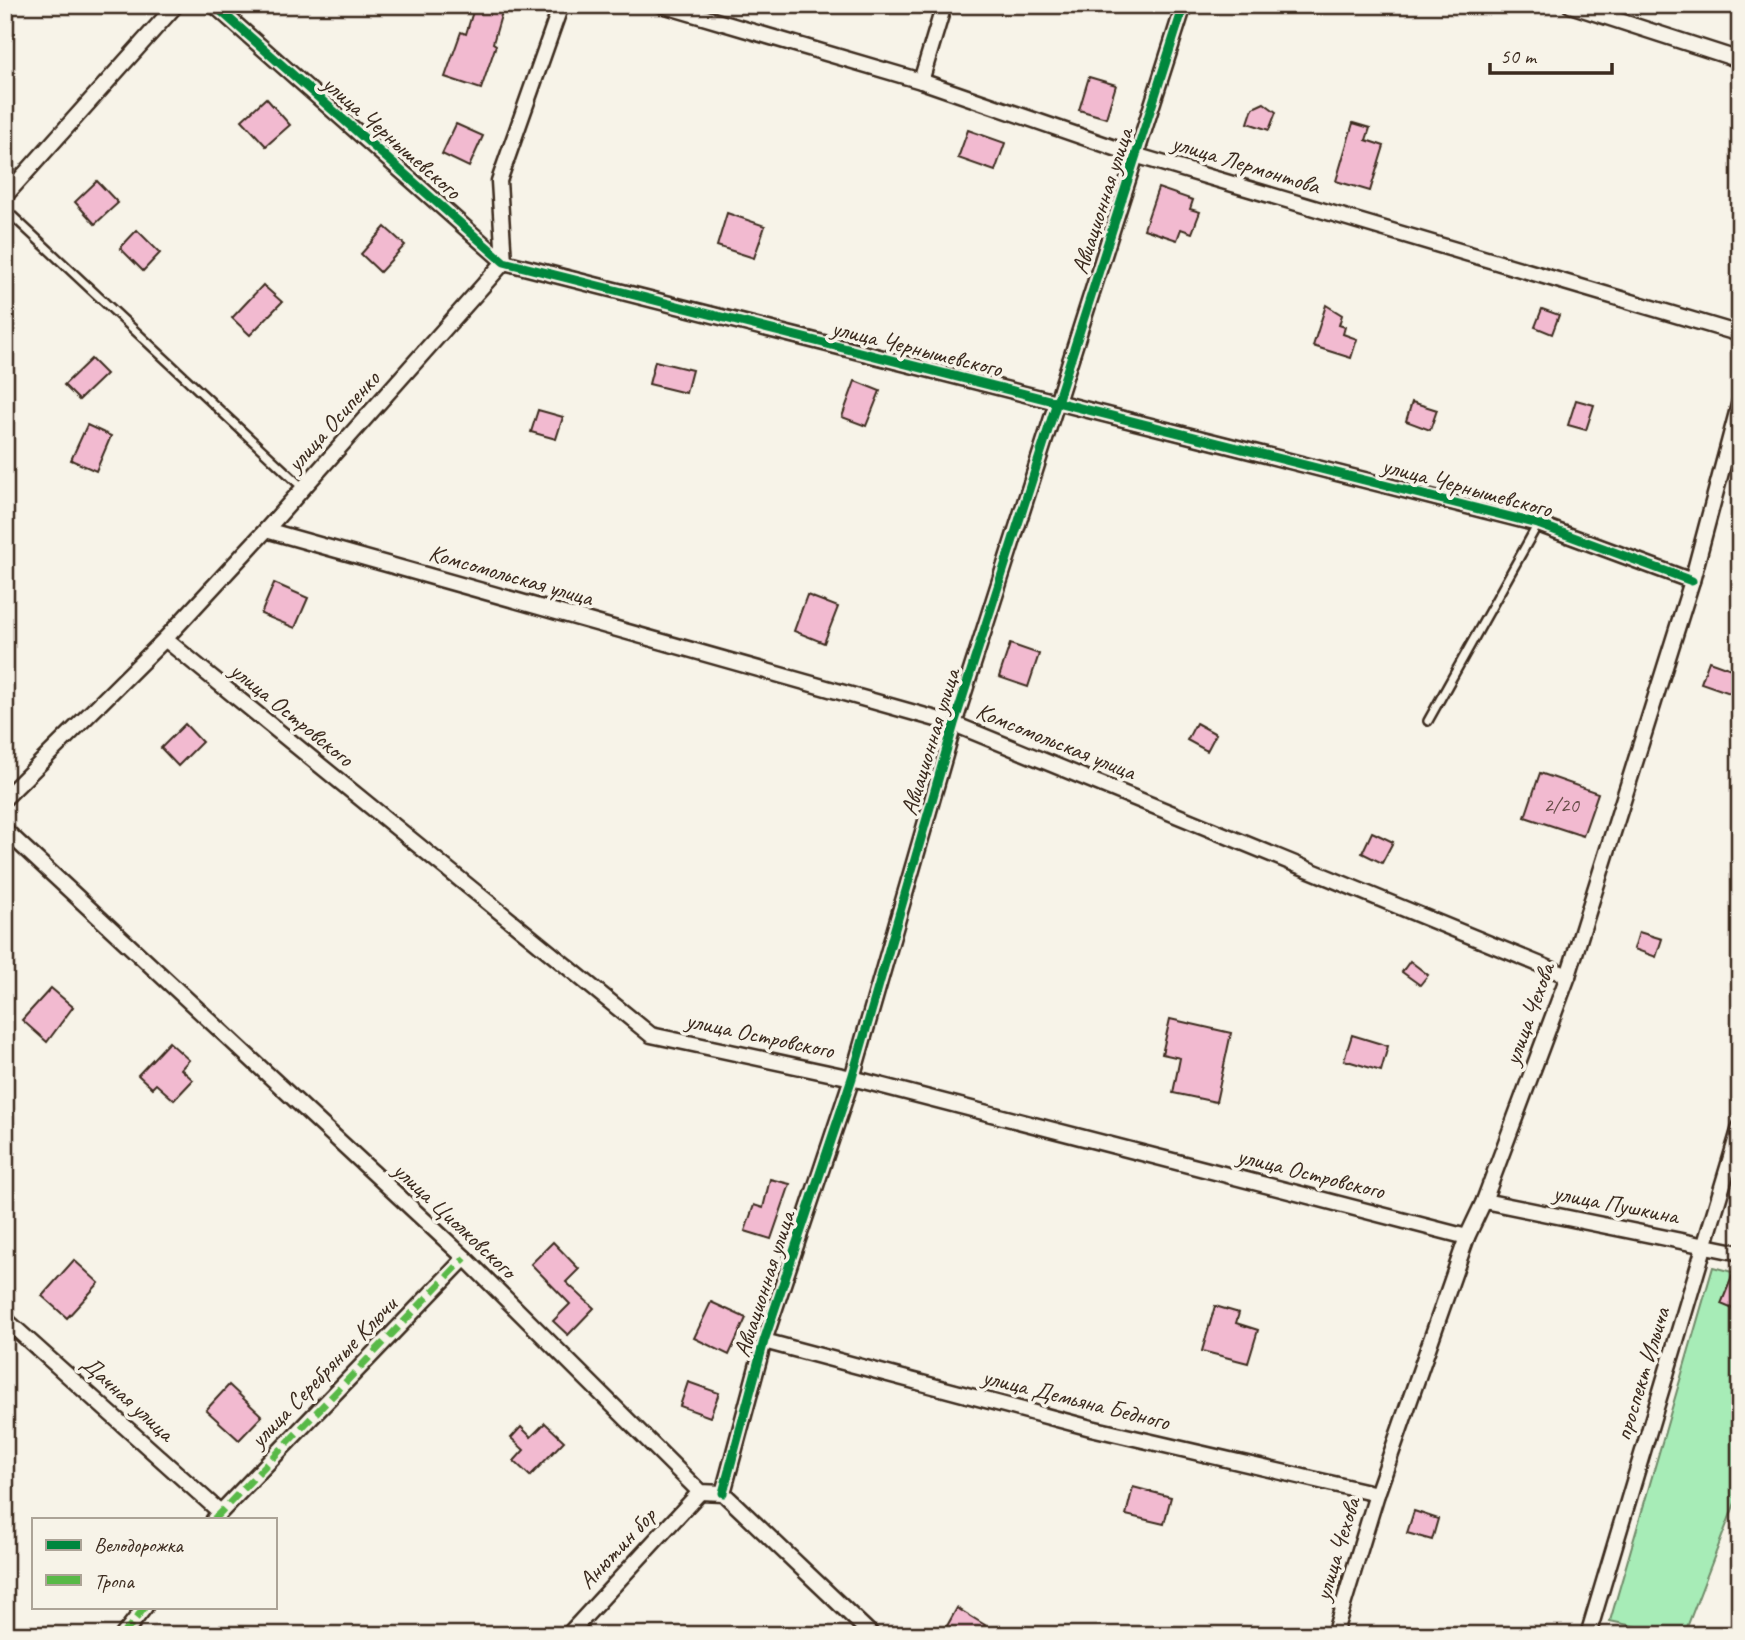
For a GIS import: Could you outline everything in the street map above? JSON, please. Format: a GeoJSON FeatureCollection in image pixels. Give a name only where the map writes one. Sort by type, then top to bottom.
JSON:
{"type":"FeatureCollection","features":[{"type":"Feature","properties":{"kind":"street"},"geometry":{"type":"LineString","coordinates":[[5,196],[176,5]]}},
{"type":"Feature","properties":{"kind":"street","name":"улица Чернышевского"},"geometry":{"type":"LineString","coordinates":[[214,5],[504,262],[1055,404],[1538,523],[1692,581]]}},
{"type":"Feature","properties":{"kind":"street"},"geometry":{"type":"LineString","coordinates":[[504,262],[499,181],[561,5]]}},
{"type":"Feature","properties":{"kind":"street","name":"улица Лермонтова"},"geometry":{"type":"LineString","coordinates":[[662,5],[921,81],[1138,156],[1740,334]]}},
{"type":"Feature","properties":{"kind":"street"},"geometry":{"type":"LineString","coordinates":[[921,81],[944,5]]}},
{"type":"Feature","properties":{"kind":"street","name":"Авиационная улица"},"geometry":{"type":"LineString","coordinates":[[723,1493],[764,1341],[852,1078],[954,724],[1055,404],[1138,156],[1184,5]]}},
{"type":"Feature","properties":{"kind":"street"},"geometry":{"type":"LineString","coordinates":[[1570,5],[1740,60]]}},
{"type":"Feature","properties":{"kind":"street","name":"улица Осипенко"},"geometry":{"type":"LineString","coordinates":[[5,798],[165,639],[266,530],[504,262]]}},
{"type":"Feature","properties":{"kind":"street","name":"улица Чехова"},"geometry":{"type":"LineString","coordinates":[[1334,1635],[1377,1494],[1467,1237],[1484,1201],[1568,976],[1692,581],[1740,401]]}},
{"type":"Feature","properties":{"kind":"street","name":"Комсомольская улица"},"geometry":{"type":"LineString","coordinates":[[266,530],[954,724],[1568,976]]}},
{"type":"Feature","properties":{"kind":"street","name":"улица Островского"},"geometry":{"type":"LineString","coordinates":[[165,639],[651,1035],[852,1078],[1467,1237]]}},
{"type":"Feature","properties":{"kind":"street","name":"улица Циолковского"},"geometry":{"type":"LineString","coordinates":[[5,830],[465,1258],[699,1492]]}},
{"type":"Feature","properties":{"kind":"street","name":"проспект Ильича"},"geometry":{"type":"LineString","coordinates":[[1588,1635],[1740,1127]]}},
{"type":"Feature","properties":{"kind":"street","name":"улица Пушкина"},"geometry":{"type":"LineString","coordinates":[[1484,1201],[1740,1253]]}},
{"type":"Feature","properties":{"kind":"street","name":"улица Серебряные Ключи"},"geometry":{"type":"LineString","coordinates":[[217,1515],[465,1258]]}},
{"type":"Feature","properties":{"kind":"street","name":"Дачная улица"},"geometry":{"type":"LineString","coordinates":[[5,1319],[217,1515]]}},
{"type":"Feature","properties":{"kind":"street","name":"улица Демьяна Бедного"},"geometry":{"type":"LineString","coordinates":[[764,1341],[1091,1428],[1377,1494]]}},
{"type":"Feature","properties":{"kind":"street"},"geometry":{"type":"LineString","coordinates":[[699,1492],[723,1493],[872,1635]]}},
{"type":"Feature","properties":{"kind":"street","name":"Анютин бор"},"geometry":{"type":"LineString","coordinates":[[569,1635],[699,1492]]}},
{"type":"Feature","properties":{"kind":"street"},"geometry":{"type":"LineString","coordinates":[[123,1635],[144,1608]]}},
{"type":"Feature","properties":{"kind":"lane"},"geometry":{"type":"LineString","coordinates":[[5,209],[303,488]]}},
{"type":"Feature","properties":{"kind":"lane"},"geometry":{"type":"LineString","coordinates":[[1427,721],[1538,523]]}},
{"type":"Feature","properties":{"kind":"green space"},"geometry":{"type":"Polygon","coordinates":[[[1713,1267],[1740,1274],[1740,1490],[1684,1635],[1674,1635],[1610,1621],[1713,1267]]]}},
{"type":"Feature","properties":{"kind":"building"},"geometry":{"type":"Polygon","coordinates":[[[475,5],[504,5],[493,43],[496,45],[481,89],[445,77],[461,32],[466,34],[475,5]]]}},
{"type":"Feature","properties":{"kind":"building"},"geometry":{"type":"Polygon","coordinates":[[[1089,77],[1116,85],[1106,118],[1079,110],[1089,77]]]}},
{"type":"Feature","properties":{"kind":"building"},"geometry":{"type":"Polygon","coordinates":[[[266,98],[290,125],[266,146],[242,120],[266,98]]]}},
{"type":"Feature","properties":{"kind":"building"},"geometry":{"type":"Polygon","coordinates":[[[1264,103],[1276,112],[1269,130],[1248,123],[1253,108],[1264,103]]]}},
{"type":"Feature","properties":{"kind":"building"},"geometry":{"type":"Polygon","coordinates":[[[1353,123],[1370,128],[1366,140],[1384,146],[1370,191],[1336,181],[1353,123]]]}},
{"type":"Feature","properties":{"kind":"building"},"geometry":{"type":"Polygon","coordinates":[[[456,124],[483,136],[469,167],[442,154],[456,124]]]}},
{"type":"Feature","properties":{"kind":"building"},"geometry":{"type":"Polygon","coordinates":[[[968,130],[1005,143],[995,171],[958,158],[968,130]]]}},
{"type":"Feature","properties":{"kind":"building"},"geometry":{"type":"Polygon","coordinates":[[[97,181],[118,203],[95,224],[75,202],[97,181]]]}},
{"type":"Feature","properties":{"kind":"building"},"geometry":{"type":"Polygon","coordinates":[[[1158,188],[1193,200],[1190,209],[1200,212],[1192,233],[1181,229],[1177,240],[1144,229],[1158,188]]]}},
{"type":"Feature","properties":{"kind":"building"},"geometry":{"type":"Polygon","coordinates":[[[727,213],[765,226],[754,258],[717,246],[727,213]]]}},
{"type":"Feature","properties":{"kind":"building"},"geometry":{"type":"Polygon","coordinates":[[[385,227],[405,245],[380,272],[361,254],[385,227]]]}},
{"type":"Feature","properties":{"kind":"building"},"geometry":{"type":"Polygon","coordinates":[[[137,230],[160,253],[143,271],[120,248],[137,230]]]}},
{"type":"Feature","properties":{"kind":"building"},"geometry":{"type":"Polygon","coordinates":[[[263,285],[282,302],[250,335],[232,318],[263,285]]]}},
{"type":"Feature","properties":{"kind":"building"},"geometry":{"type":"Polygon","coordinates":[[[1326,305],[1342,315],[1339,325],[1345,327],[1343,334],[1357,339],[1351,358],[1313,346],[1326,305]]]}},
{"type":"Feature","properties":{"kind":"building"},"geometry":{"type":"Polygon","coordinates":[[[1542,309],[1559,315],[1552,334],[1535,327],[1542,309]]]}},
{"type":"Feature","properties":{"kind":"building"},"geometry":{"type":"Polygon","coordinates":[[[91,359],[106,374],[79,400],[64,385],[91,359]]]}},
{"type":"Feature","properties":{"kind":"building"},"geometry":{"type":"Polygon","coordinates":[[[655,361],[692,370],[686,393],[649,384],[655,361]]]}},
{"type":"Feature","properties":{"kind":"building"},"geometry":{"type":"Polygon","coordinates":[[[855,381],[880,391],[866,426],[842,417],[855,381]]]}},
{"type":"Feature","properties":{"kind":"building"},"geometry":{"type":"Polygon","coordinates":[[[1576,400],[1594,405],[1586,430],[1568,425],[1576,400]]]}},
{"type":"Feature","properties":{"kind":"building"},"geometry":{"type":"Polygon","coordinates":[[[1412,402],[1437,410],[1430,430],[1406,421],[1412,402]]]}},
{"type":"Feature","properties":{"kind":"building"},"geometry":{"type":"Polygon","coordinates":[[[538,410],[563,417],[556,439],[531,432],[538,410]]]}},
{"type":"Feature","properties":{"kind":"building"},"geometry":{"type":"Polygon","coordinates":[[[87,425],[111,436],[96,471],[71,460],[87,425]]]}},
{"type":"Feature","properties":{"kind":"building"},"geometry":{"type":"Polygon","coordinates":[[[274,583],[308,598],[295,628],[261,614],[274,583]]]}},
{"type":"Feature","properties":{"kind":"building"},"geometry":{"type":"Polygon","coordinates":[[[807,595],[838,607],[824,643],[794,631],[807,595]]]}},
{"type":"Feature","properties":{"kind":"building"},"geometry":{"type":"Polygon","coordinates":[[[1010,644],[1039,654],[1028,687],[999,677],[1010,644]]]}},
{"type":"Feature","properties":{"kind":"building"},"geometry":{"type":"Polygon","coordinates":[[[1709,661],[1737,671],[1730,693],[1701,683],[1709,661]]]}},
{"type":"Feature","properties":{"kind":"building"},"geometry":{"type":"Polygon","coordinates":[[[1196,723],[1216,734],[1207,751],[1187,740],[1196,723]]]}},
{"type":"Feature","properties":{"kind":"building"},"geometry":{"type":"Polygon","coordinates":[[[185,724],[202,742],[178,766],[161,748],[185,724]]]}},
{"type":"Feature","properties":{"kind":"building"},"geometry":{"type":"Polygon","coordinates":[[[1540,773],[1598,793],[1583,836],[1525,817],[1540,773]]]}},
{"type":"Feature","properties":{"kind":"building"},"geometry":{"type":"Polygon","coordinates":[[[1372,832],[1393,842],[1382,863],[1362,853],[1372,832]]]}},
{"type":"Feature","properties":{"kind":"building"},"geometry":{"type":"Polygon","coordinates":[[[1639,932],[1662,939],[1656,957],[1634,949],[1639,932]]]}},
{"type":"Feature","properties":{"kind":"building"},"geometry":{"type":"Polygon","coordinates":[[[1410,961],[1428,975],[1420,985],[1402,972],[1410,961]]]}},
{"type":"Feature","properties":{"kind":"building"},"geometry":{"type":"Polygon","coordinates":[[[51,988],[73,1007],[47,1042],[22,1020],[51,988]]]}},
{"type":"Feature","properties":{"kind":"building"},"geometry":{"type":"Polygon","coordinates":[[[1170,1019],[1231,1033],[1216,1102],[1173,1093],[1180,1058],[1162,1054],[1170,1019]]]}},
{"type":"Feature","properties":{"kind":"building"},"geometry":{"type":"Polygon","coordinates":[[[1352,1035],[1388,1046],[1381,1071],[1344,1060],[1352,1035]]]}},
{"type":"Feature","properties":{"kind":"building"},"geometry":{"type":"Polygon","coordinates":[[[169,1042],[189,1060],[181,1069],[193,1080],[174,1100],[156,1084],[152,1088],[138,1075],[169,1042]]]}},
{"type":"Feature","properties":{"kind":"building"},"geometry":{"type":"Polygon","coordinates":[[[770,1179],[790,1184],[771,1239],[745,1231],[754,1205],[763,1208],[770,1179]]]}},
{"type":"Feature","properties":{"kind":"building"},"geometry":{"type":"Polygon","coordinates":[[[553,1242],[579,1269],[566,1282],[594,1308],[568,1335],[553,1321],[570,1304],[531,1264],[553,1242]]]}},
{"type":"Feature","properties":{"kind":"building"},"geometry":{"type":"Polygon","coordinates":[[[74,1260],[99,1283],[67,1318],[42,1296],[74,1260]]]}},
{"type":"Feature","properties":{"kind":"building"},"geometry":{"type":"Polygon","coordinates":[[[1740,1262],[1740,1312],[1721,1304],[1740,1262]]]}},
{"type":"Feature","properties":{"kind":"building"},"geometry":{"type":"Polygon","coordinates":[[[711,1302],[746,1318],[729,1355],[694,1338],[711,1302]]]}},
{"type":"Feature","properties":{"kind":"building"},"geometry":{"type":"Polygon","coordinates":[[[1215,1306],[1239,1313],[1236,1323],[1258,1330],[1248,1363],[1202,1351],[1215,1306]]]}},
{"type":"Feature","properties":{"kind":"building"},"geometry":{"type":"Polygon","coordinates":[[[688,1382],[719,1393],[710,1417],[680,1406],[688,1382]]]}},
{"type":"Feature","properties":{"kind":"building"},"geometry":{"type":"Polygon","coordinates":[[[229,1385],[262,1416],[239,1440],[206,1410],[229,1385]]]}},
{"type":"Feature","properties":{"kind":"building"},"geometry":{"type":"Polygon","coordinates":[[[545,1423],[564,1441],[530,1476],[514,1461],[524,1450],[511,1438],[521,1427],[531,1437],[545,1423]]]}},
{"type":"Feature","properties":{"kind":"building"},"geometry":{"type":"Polygon","coordinates":[[[1133,1487],[1171,1497],[1164,1524],[1126,1515],[1133,1487]]]}},
{"type":"Feature","properties":{"kind":"building"},"geometry":{"type":"Polygon","coordinates":[[[1414,1511],[1438,1519],[1432,1540],[1407,1533],[1414,1511]]]}},
{"type":"Feature","properties":{"kind":"building"},"geometry":{"type":"Polygon","coordinates":[[[957,1608],[985,1625],[979,1635],[942,1635],[957,1608]]]}},
{"type":"Feature","properties":{"kind":"marked path"},"geometry":{"type":"LineString","coordinates":[[215,1518],[465,1258]]}},
{"type":"Feature","properties":{"kind":"marked path"},"geometry":{"type":"LineString","coordinates":[[123,1635],[144,1608]]}},
{"type":"Feature","properties":{"kind":"cycle path"},"geometry":{"type":"LineString","coordinates":[[214,5],[504,262],[1538,524],[1692,581]]}},
{"type":"Feature","properties":{"kind":"cycle path"},"geometry":{"type":"LineString","coordinates":[[723,1493],[764,1341],[852,1078],[954,724],[1184,5]]}}]}
